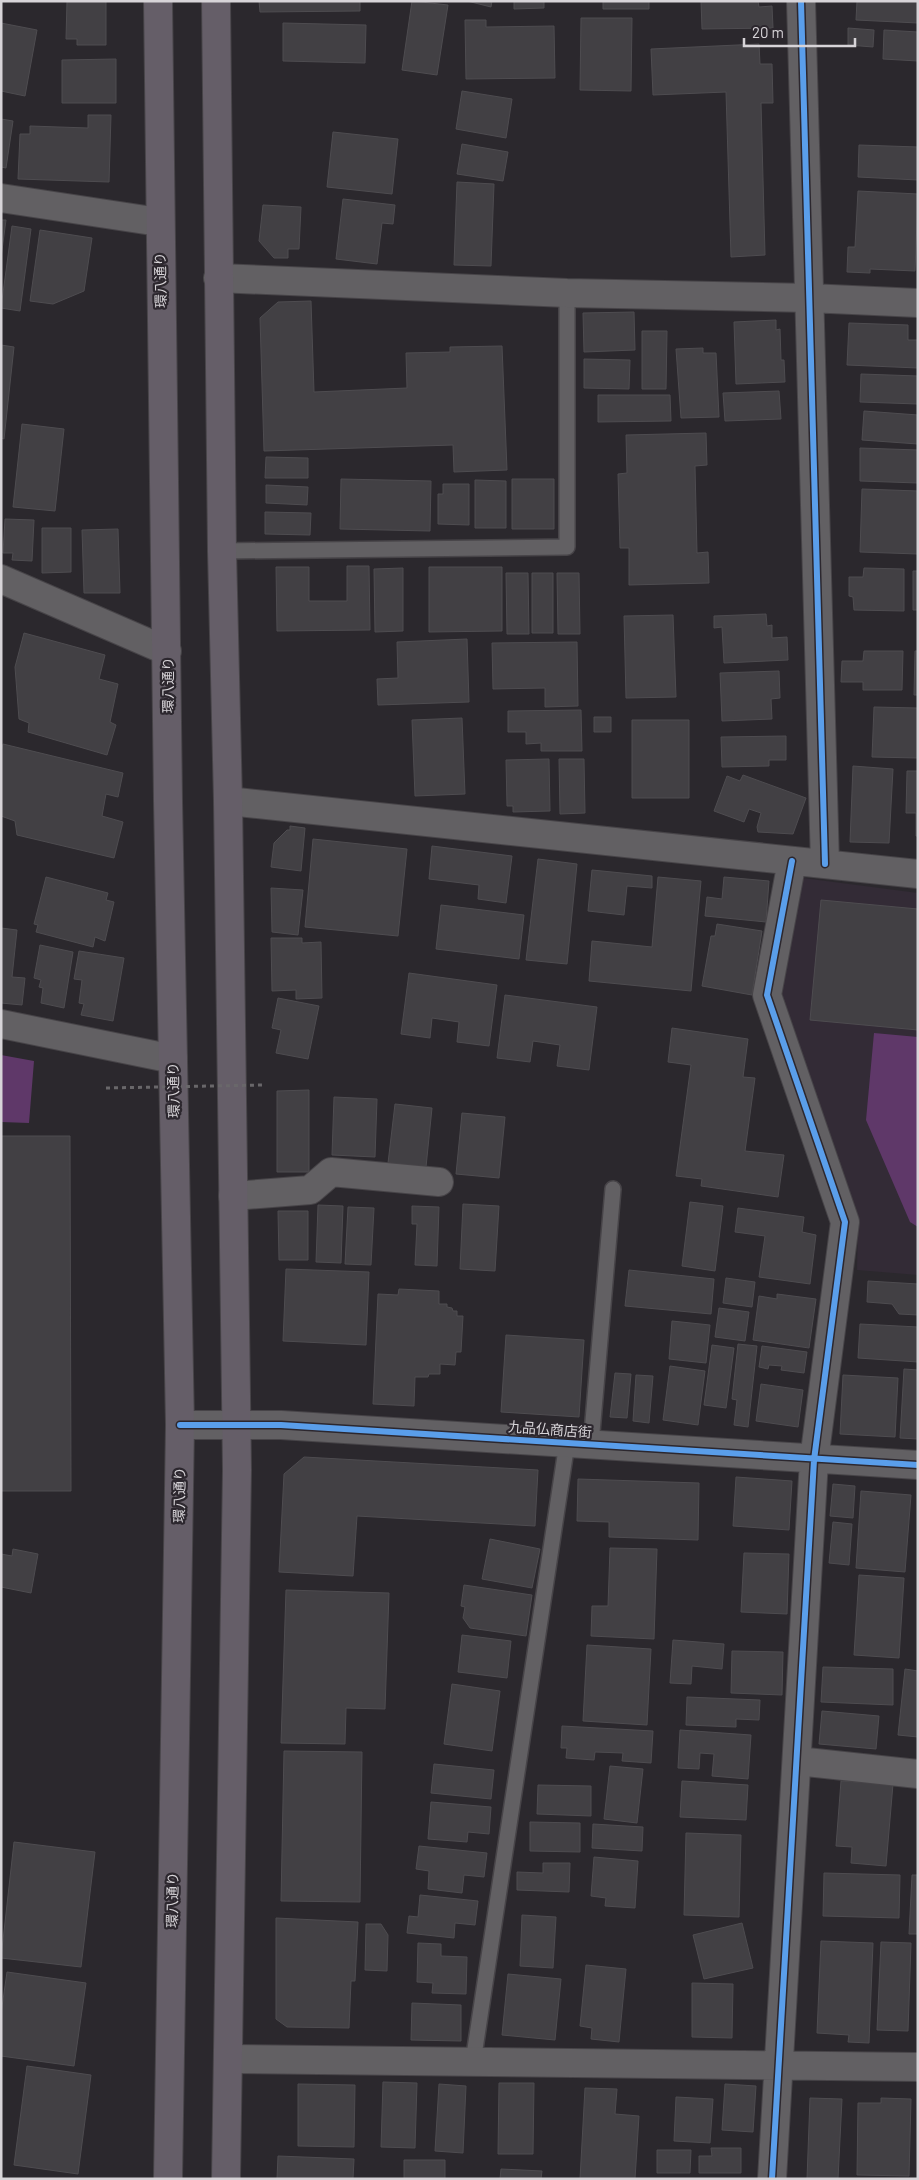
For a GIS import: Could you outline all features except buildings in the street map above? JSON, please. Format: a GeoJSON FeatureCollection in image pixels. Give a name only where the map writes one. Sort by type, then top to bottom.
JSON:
{"type":"FeatureCollection","features":[{"type":"Feature","properties":{"kind":"main road","name":"環八通り"},"geometry":{"type":"LineString","coordinates":[[158,1],[159,222],[180,1425],[168,2179]]}},
{"type":"Feature","properties":{"kind":"main road"},"geometry":{"type":"LineString","coordinates":[[216,1],[218,278],[228,801],[236,1426],[226,2179]]}},
{"type":"Feature","properties":{"kind":"street"},"geometry":{"type":"LineString","coordinates":[[802,1],[825,864]]}},
{"type":"Feature","properties":{"kind":"street"},"geometry":{"type":"LineString","coordinates":[[1,198],[159,222]]}},
{"type":"Feature","properties":{"kind":"street"},"geometry":{"type":"LineString","coordinates":[[218,278],[567,293],[809,298],[918,303]]}},
{"type":"Feature","properties":{"kind":"street"},"geometry":{"type":"LineString","coordinates":[[1,579],[167,651]]}},
{"type":"Feature","properties":{"kind":"street"},"geometry":{"type":"LineString","coordinates":[[228,801],[918,874]]}},
{"type":"Feature","properties":{"kind":"street"},"geometry":{"type":"LineString","coordinates":[[772,2179],[814,1460],[845,1222],[767,996],[792,861]]}},
{"type":"Feature","properties":{"kind":"street"},"geometry":{"type":"LineString","coordinates":[[1,1024],[173,1058]]}},
{"type":"Feature","properties":{"kind":"street"},"geometry":{"type":"LineString","coordinates":[[233,1196],[310,1190],[332,1172],[439,1182]]}},
{"type":"Feature","properties":{"kind":"street","name":"九品仏商店街"},"geometry":{"type":"LineString","coordinates":[[180,1425],[281,1425],[814,1460],[918,1465]]}},
{"type":"Feature","properties":{"kind":"street"},"geometry":{"type":"LineString","coordinates":[[797,1761],[918,1774]]}},
{"type":"Feature","properties":{"kind":"street"},"geometry":{"type":"LineString","coordinates":[[228,2059],[918,2067]]}},
{"type":"Feature","properties":{"kind":"lane"},"geometry":{"type":"LineString","coordinates":[[222,551],[566,547],[567,293]]}},
{"type":"Feature","properties":{"kind":"lane"},"geometry":{"type":"LineString","coordinates":[[473,2062],[579,1444],[613,1189]]}},
{"type":"Feature","properties":{"kind":"path"},"geometry":{"type":"LineString","coordinates":[[106,1088],[263,1085]]}},
{"type":"Feature","properties":{"kind":"shaded area"},"geometry":{"type":"Polygon","coordinates":[[[803,878],[918,893],[918,1275],[857,1270],[858,1221],[780,993],[803,878]]]}},
{"type":"Feature","properties":{"kind":"shaded area"},"geometry":{"type":"Polygon","coordinates":[[[874,1033],[918,1037],[918,1227],[910,1222],[866,1120],[874,1033]]]}},
{"type":"Feature","properties":{"kind":"shaded area"},"geometry":{"type":"Polygon","coordinates":[[[1,1055],[34,1061],[29,1123],[1,1122],[1,1055]]]}},
{"type":"Feature","properties":{"kind":"cycle path"},"geometry":{"type":"LineString","coordinates":[[801,1],[825,864]]}},
{"type":"Feature","properties":{"kind":"cycle path"},"geometry":{"type":"LineString","coordinates":[[772,2179],[814,1460],[845,1222],[767,995],[792,861]]}},
{"type":"Feature","properties":{"kind":"cycle path"},"geometry":{"type":"LineString","coordinates":[[180,1425],[281,1425],[918,1465]]}}]}
